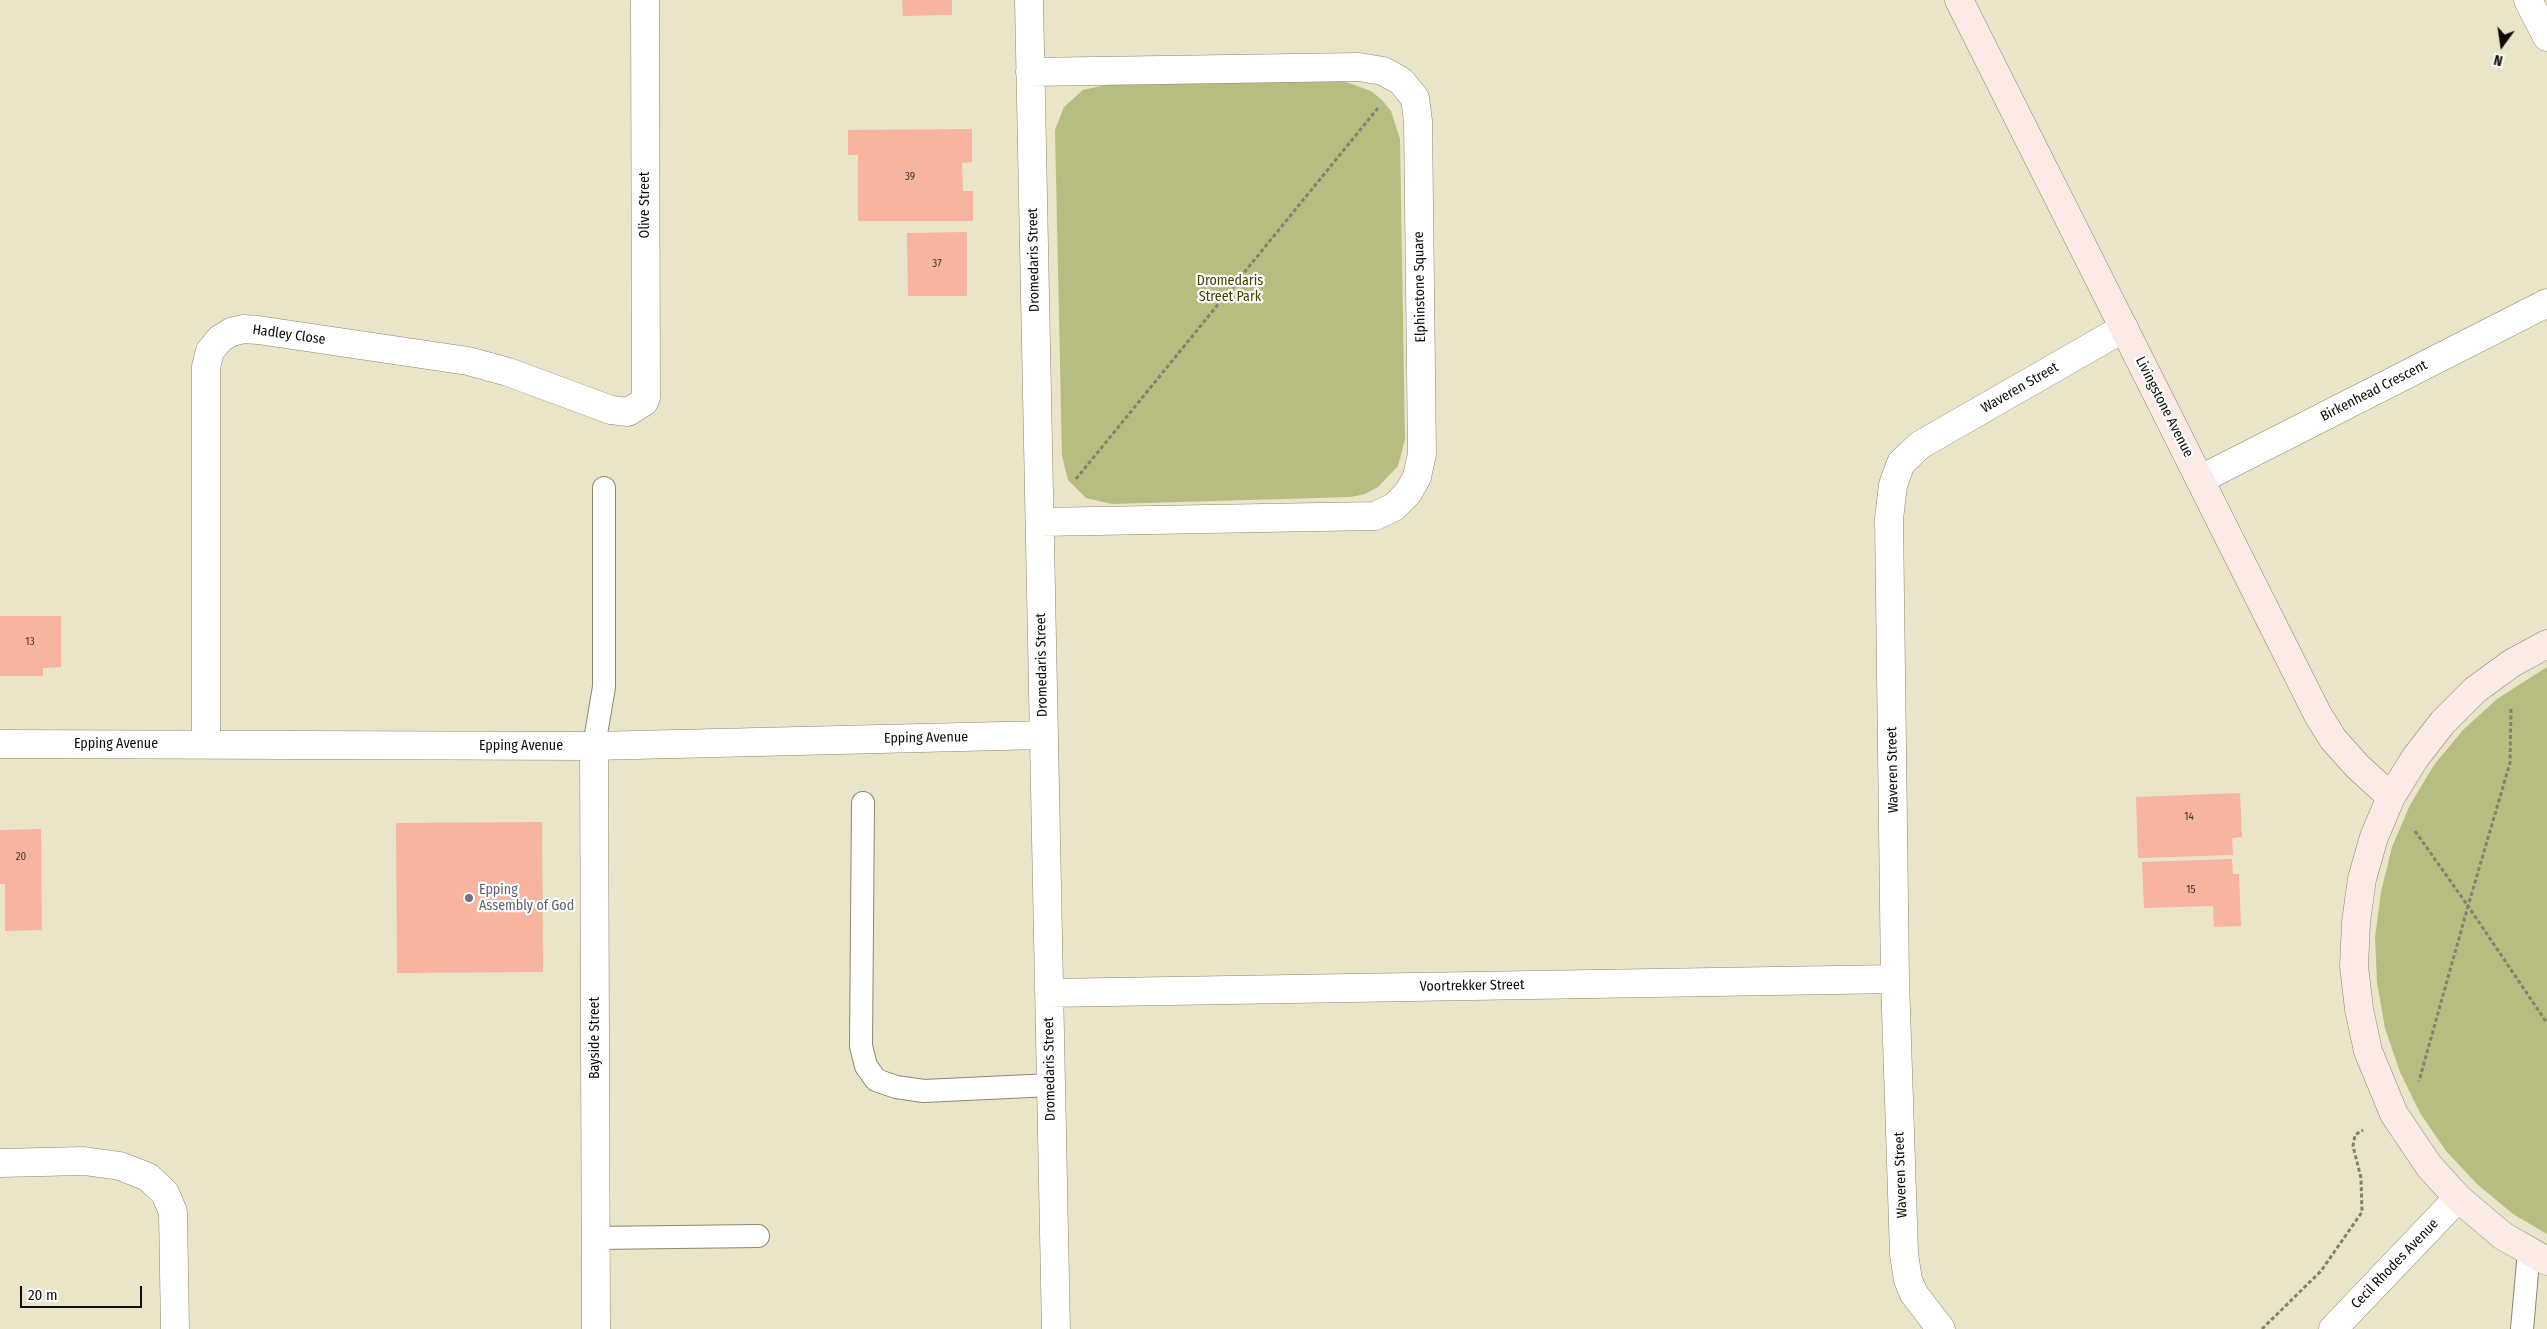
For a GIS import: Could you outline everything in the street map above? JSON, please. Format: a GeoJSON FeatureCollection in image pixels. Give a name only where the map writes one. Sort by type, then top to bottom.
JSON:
{"type":"FeatureCollection","features":[{"type":"Feature","properties":{"kind":"street","name":"Olive Street"},"geometry":{"type":"LineString","coordinates":[[639,407],[646,396],[644,0]]}},
{"type":"Feature","properties":{"kind":"street","name":"Dromedaris Street"},"geometry":{"type":"LineString","coordinates":[[1029,0],[1056,1329]]}},
{"type":"Feature","properties":{"kind":"street","name":"Livingstone Avenue"},"geometry":{"type":"LineString","coordinates":[[1959,0],[2318,715],[2333,739],[2357,766],[2391,798]]}},
{"type":"Feature","properties":{"kind":"street"},"geometry":{"type":"LineString","coordinates":[[2528,0],[2547,37]]}},
{"type":"Feature","properties":{"kind":"street"},"geometry":{"type":"LineString","coordinates":[[1030,72],[1359,67],[1383,71],[1401,81]]}},
{"type":"Feature","properties":{"kind":"street","name":"Elphinstone Square"},"geometry":{"type":"LineString","coordinates":[[1040,522],[1375,516],[1394,507],[1408,493],[1417,477],[1422,454],[1418,121],[1414,98],[1401,81]]}},
{"type":"Feature","properties":{"kind":"street","name":"Birkenhead Crescent"},"geometry":{"type":"LineString","coordinates":[[2201,479],[2547,303]]}},
{"type":"Feature","properties":{"kind":"street","name":"Waveren Street"},"geometry":{"type":"LineString","coordinates":[[1941,1329],[1914,1294],[1905,1268],[1895,979],[1889,520],[1893,485],[1901,463],[1920,445],[2124,328]]}},
{"type":"Feature","properties":{"kind":"street","name":"Hadley Close"},"geometry":{"type":"LineString","coordinates":[[206,744],[206,367],[210,351],[220,339],[231,332],[244,329],[468,361],[508,372],[610,410],[628,412],[639,407]]}},
{"type":"Feature","properties":{"kind":"street"},"geometry":{"type":"LineString","coordinates":[[2538,1256],[2503,1236],[2458,1198],[2428,1166],[2394,1114],[2368,1051],[2358,1009],[2354,966],[2356,922],[2362,879],[2374,837],[2391,798],[2415,758],[2443,722],[2475,690],[2512,663],[2547,644]]}},
{"type":"Feature","properties":{"kind":"street","name":"Epping Avenue"},"geometry":{"type":"LineString","coordinates":[[0,744],[594,746],[1043,735]]}},
{"type":"Feature","properties":{"kind":"street","name":"Bayside Street"},"geometry":{"type":"LineString","coordinates":[[594,746],[596,1329]]}},
{"type":"Feature","properties":{"kind":"street","name":"Voortrekker Street"},"geometry":{"type":"LineString","coordinates":[[1049,993],[1895,979]]}},
{"type":"Feature","properties":{"kind":"street"},"geometry":{"type":"LineString","coordinates":[[0,1162],[84,1161],[120,1166],[148,1176],[165,1192],[173,1212],[174,1329]]}},
{"type":"Feature","properties":{"kind":"street","name":"Cecil Rhodes Avenue"},"geometry":{"type":"LineString","coordinates":[[2333,1329],[2458,1198]]}},
{"type":"Feature","properties":{"kind":"lane"},"geometry":{"type":"LineString","coordinates":[[594,746],[604,687],[604,488]]}},
{"type":"Feature","properties":{"kind":"lane"},"geometry":{"type":"LineString","coordinates":[[863,804],[861,1046],[866,1066],[876,1080],[924,1091],[1051,1085]]}},
{"type":"Feature","properties":{"kind":"lane"},"geometry":{"type":"LineString","coordinates":[[596,1238],[758,1236]]}},
{"type":"Feature","properties":{"kind":"lane"},"geometry":{"type":"LineString","coordinates":[[2522,1329],[2538,1256]]}},
{"type":"Feature","properties":{"kind":"path"},"geometry":{"type":"LineString","coordinates":[[1040,522],[1401,81]]}},
{"type":"Feature","properties":{"kind":"path"},"geometry":{"type":"LineString","coordinates":[[2418,1082],[2510,762],[2512,663]]}},
{"type":"Feature","properties":{"kind":"path"},"geometry":{"type":"LineString","coordinates":[[2391,798],[2468,906],[2547,1023]]}},
{"type":"Feature","properties":{"kind":"path"},"geometry":{"type":"LineString","coordinates":[[2262,1329],[2321,1271],[2362,1212],[2361,1178],[2353,1146],[2355,1135],[2364,1130]]}},
{"type":"Feature","properties":{"kind":"green space","name":"Dromedaris Street Park"},"geometry":{"type":"Polygon","coordinates":[[[1343,81],[1371,91],[1382,100],[1391,111],[1400,139],[1405,439],[1398,466],[1378,487],[1365,494],[1351,497],[1112,504],[1086,498],[1068,480],[1062,456],[1055,130],[1064,107],[1083,90],[1106,85],[1343,81]]]}},
{"type":"Feature","properties":{"kind":"green space"},"geometry":{"type":"Polygon","coordinates":[[[2547,667],[2547,1234],[2513,1214],[2477,1184],[2446,1151],[2420,1113],[2400,1072],[2385,1028],[2377,983],[2375,937],[2381,892],[2392,847],[2410,805],[2434,765],[2463,730],[2497,699],[2547,667]]]}},
{"type":"Feature","properties":{"kind":"building"},"geometry":{"type":"Polygon","coordinates":[[[902,0],[952,0],[952,15],[903,16],[902,0]]]}},
{"type":"Feature","properties":{"kind":"building"},"geometry":{"type":"Polygon","coordinates":[[[972,129],[972,162],[962,163],[963,191],[973,191],[973,221],[858,221],[858,155],[848,155],[848,130],[972,129]]]}},
{"type":"Feature","properties":{"kind":"building"},"geometry":{"type":"Polygon","coordinates":[[[967,232],[967,296],[908,296],[907,233],[967,232]]]}},
{"type":"Feature","properties":{"kind":"building"},"geometry":{"type":"Polygon","coordinates":[[[0,616],[61,616],[61,667],[43,668],[43,676],[0,676],[0,616]]]}},
{"type":"Feature","properties":{"kind":"building"},"geometry":{"type":"Polygon","coordinates":[[[2240,793],[2242,837],[2232,838],[2233,855],[2138,858],[2136,797],[2240,793]]]}},
{"type":"Feature","properties":{"kind":"building","name":"Epping Assembly of God"},"geometry":{"type":"Polygon","coordinates":[[[542,822],[543,972],[397,973],[396,823],[542,822]]]}},
{"type":"Feature","properties":{"kind":"building"},"geometry":{"type":"Polygon","coordinates":[[[41,829],[42,930],[5,931],[5,884],[0,884],[0,830],[41,829]]]}},
{"type":"Feature","properties":{"kind":"building"},"geometry":{"type":"Polygon","coordinates":[[[2232,859],[2233,874],[2239,874],[2241,926],[2214,927],[2213,906],[2144,908],[2142,862],[2232,859]]]}},
{"type":"Feature","properties":{"kind":"place","name":"Epping Assembly of God"},"geometry":{"type":"Point","coordinates":[469,898]}}]}
